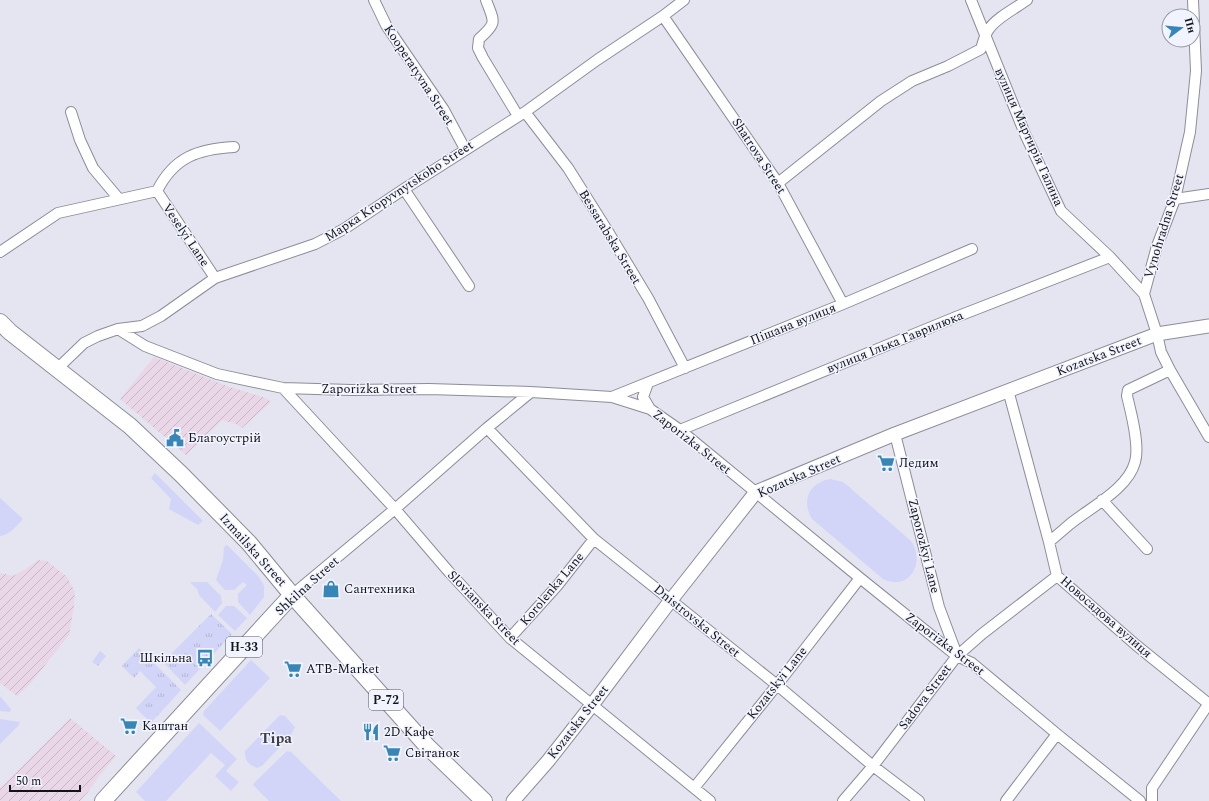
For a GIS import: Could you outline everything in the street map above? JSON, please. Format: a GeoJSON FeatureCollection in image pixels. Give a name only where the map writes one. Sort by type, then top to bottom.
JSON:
{"type":"FeatureCollection","features":[{"type":"Feature","properties":{"kind":"main road","name":"Izmailska Street"},"geometry":{"type":"LineString","coordinates":[[0,322],[10,332],[130,426],[181,474],[249,543],[292,595],[427,746],[484,801]]}},
{"type":"Feature","properties":{"kind":"main road","name":"Shkilna Street"},"geometry":{"type":"LineString","coordinates":[[103,801],[292,595]]}},
{"type":"Feature","properties":{"kind":"street","name":"Kooperatyvna Street"},"geometry":{"type":"LineString","coordinates":[[374,0],[386,25],[444,110],[465,149]]}},
{"type":"Feature","properties":{"kind":"street","name":"Bessarabska Street"},"geometry":{"type":"LineString","coordinates":[[486,0],[493,17],[493,24],[491,28],[479,39],[478,48],[483,58],[522,114],[568,168],[648,298],[685,368]]}},
{"type":"Feature","properties":{"kind":"street","name":"Марка Kropyvnytskoho Street"},"geometry":{"type":"LineString","coordinates":[[57,369],[84,343],[118,329],[142,326],[161,316],[215,278],[315,244],[344,230],[465,149],[522,114],[597,60],[664,16],[684,0]]}},
{"type":"Feature","properties":{"kind":"street","name":"вулиця Мартирія Галина"},"geometry":{"type":"LineString","coordinates":[[971,0],[1025,134],[1061,211],[1110,256],[1144,294]]}},
{"type":"Feature","properties":{"kind":"street"},"geometry":{"type":"LineString","coordinates":[[778,183],[881,101],[912,81],[948,66],[981,49],[985,36],[993,24],[1026,0]]}},
{"type":"Feature","properties":{"kind":"street","name":"Vynohradna Street"},"geometry":{"type":"LineString","coordinates":[[1193,0],[1196,71],[1190,132],[1175,199],[1157,246],[1144,294],[1157,334],[1161,352],[1209,436]]}},
{"type":"Feature","properties":{"kind":"street","name":"Shatrova Street"},"geometry":{"type":"LineString","coordinates":[[664,16],[778,183],[843,304]]}},
{"type":"Feature","properties":{"kind":"street"},"geometry":{"type":"LineString","coordinates":[[71,112],[80,140],[93,168],[119,199]]}},
{"type":"Feature","properties":{"kind":"street","name":"Veselyi Lane"},"geometry":{"type":"LineString","coordinates":[[157,191],[163,179],[181,160],[197,152],[215,148],[234,147]]}},
{"type":"Feature","properties":{"kind":"street"},"geometry":{"type":"LineString","coordinates":[[404,189],[469,286]]}},
{"type":"Feature","properties":{"kind":"street","name":"Veselyi Lane"},"geometry":{"type":"LineString","coordinates":[[0,252],[58,213],[157,191]]}},
{"type":"Feature","properties":{"kind":"street","name":"Veselyi Lane"},"geometry":{"type":"LineString","coordinates":[[157,191],[215,278]]}},
{"type":"Feature","properties":{"kind":"street"},"geometry":{"type":"LineString","coordinates":[[1175,199],[1209,194]]}},
{"type":"Feature","properties":{"kind":"street","name":"Піщана вулиця"},"geometry":{"type":"LineString","coordinates":[[612,397],[843,304],[972,249]]}},
{"type":"Feature","properties":{"kind":"street","name":"вулиця Ілька Гаврилюка"},"geometry":{"type":"LineString","coordinates":[[680,430],[956,317],[1110,256]]}},
{"type":"Feature","properties":{"kind":"street","name":"Kozatska Street"},"geometry":{"type":"LineString","coordinates":[[513,801],[548,761],[756,492],[895,434],[1157,334],[1209,326]]}},
{"type":"Feature","properties":{"kind":"street","name":"Zaporizka Street"},"geometry":{"type":"LineString","coordinates":[[118,329],[145,346],[217,374],[283,388],[429,389],[531,392],[612,397],[650,408],[680,430],[957,656],[972,663],[1140,801]]}},
{"type":"Feature","properties":{"kind":"street"},"geometry":{"type":"LineString","coordinates":[[1049,542],[1119,487],[1128,477],[1136,461],[1135,438],[1127,396],[1128,390],[1170,370]]}},
{"type":"Feature","properties":{"kind":"street"},"geometry":{"type":"LineString","coordinates":[[648,383],[643,397],[650,408]]}},
{"type":"Feature","properties":{"kind":"street","name":"Slovianska Street"},"geometry":{"type":"LineString","coordinates":[[283,388],[395,509],[449,572],[510,638],[710,801]]}},
{"type":"Feature","properties":{"kind":"street","name":"Новосадова вулиця"},"geometry":{"type":"LineString","coordinates":[[1008,390],[1057,576],[1136,645],[1209,703]]}},
{"type":"Feature","properties":{"kind":"street","name":"Shkilna Street"},"geometry":{"type":"LineString","coordinates":[[292,595],[531,392]]}},
{"type":"Feature","properties":{"kind":"street","name":"Dnistrovska Street"},"geometry":{"type":"LineString","coordinates":[[487,428],[594,539],[777,685],[873,766],[919,801]]}},
{"type":"Feature","properties":{"kind":"street","name":"Zaporozkyi Lane"},"geometry":{"type":"LineString","coordinates":[[895,434],[939,607],[957,656]]}},
{"type":"Feature","properties":{"kind":"street"},"geometry":{"type":"LineString","coordinates":[[1102,500],[1147,549]]}},
{"type":"Feature","properties":{"kind":"street","name":"Korolenka Lane"},"geometry":{"type":"LineString","coordinates":[[510,638],[556,586],[594,539]]}},
{"type":"Feature","properties":{"kind":"street","name":"Sadova Street"},"geometry":{"type":"LineString","coordinates":[[843,801],[873,766],[957,656],[982,634],[1057,576]]}},
{"type":"Feature","properties":{"kind":"street","name":"Kozatskyi Lane"},"geometry":{"type":"LineString","coordinates":[[694,788],[777,685],[860,578]]}},
{"type":"Feature","properties":{"kind":"street"},"geometry":{"type":"LineString","coordinates":[[1152,801],[1152,788],[1209,703]]}},
{"type":"Feature","properties":{"kind":"street"},"geometry":{"type":"LineString","coordinates":[[1006,801],[1057,734]]}},
{"type":"Feature","properties":{"kind":"shaded area"},"geometry":{"type":"Polygon","coordinates":[[[154,357],[227,386],[266,398],[271,402],[242,428],[236,424],[222,420],[186,455],[120,399],[154,357]]]}},
{"type":"Feature","properties":{"kind":"shaded area"},"geometry":{"type":"Polygon","coordinates":[[[38,560],[47,561],[67,577],[75,592],[74,606],[69,635],[30,684],[17,696],[0,683],[0,574],[13,576],[38,560]]]}},
{"type":"Feature","properties":{"kind":"shaded area"},"geometry":{"type":"Polygon","coordinates":[[[70,718],[116,756],[88,792],[80,801],[0,801],[0,788],[70,718]]]}},
{"type":"Feature","properties":{"kind":"green space"},"geometry":{"type":"Polygon","coordinates":[[[155,473],[203,521],[198,525],[169,509],[171,499],[151,478],[155,473]]]}},
{"type":"Feature","properties":{"kind":"green space"},"geometry":{"type":"Polygon","coordinates":[[[830,479],[843,482],[911,541],[917,558],[916,566],[907,578],[900,582],[892,582],[883,579],[812,519],[807,505],[809,493],[817,484],[830,479]]]}},
{"type":"Feature","properties":{"kind":"green space"},"geometry":{"type":"Polygon","coordinates":[[[0,498],[23,519],[10,532],[0,536],[0,498]]]}},
{"type":"Feature","properties":{"kind":"green space"},"geometry":{"type":"Polygon","coordinates":[[[227,545],[259,577],[264,586],[264,597],[250,615],[238,602],[238,594],[247,585],[243,582],[234,590],[225,590],[216,580],[223,560],[224,547],[227,545]]]}},
{"type":"Feature","properties":{"kind":"green space"},"geometry":{"type":"Polygon","coordinates":[[[190,582],[207,582],[221,596],[222,603],[215,612],[199,595],[197,589],[190,582]]]}},
{"type":"Feature","properties":{"kind":"green space"},"geometry":{"type":"Polygon","coordinates":[[[226,606],[234,606],[247,618],[235,631],[218,615],[226,606]]]}},
{"type":"Feature","properties":{"kind":"green space"},"geometry":{"type":"Polygon","coordinates":[[[211,614],[232,634],[185,685],[163,662],[211,614]]]}},
{"type":"Feature","properties":{"kind":"green space"},"geometry":{"type":"Polygon","coordinates":[[[139,648],[181,690],[151,723],[136,708],[156,687],[140,671],[134,678],[122,666],[139,648]]]}},
{"type":"Feature","properties":{"kind":"green space"},"geometry":{"type":"Polygon","coordinates":[[[100,651],[106,656],[98,666],[92,662],[100,651]]]}},
{"type":"Feature","properties":{"kind":"green space"},"geometry":{"type":"Polygon","coordinates":[[[251,660],[270,678],[220,731],[203,715],[204,711],[251,660]]]}},
{"type":"Feature","properties":{"kind":"green space"},"geometry":{"type":"Polygon","coordinates":[[[0,696],[11,709],[10,712],[0,711],[0,696]]]}},
{"type":"Feature","properties":{"kind":"green space"},"geometry":{"type":"Polygon","coordinates":[[[280,715],[285,716],[295,727],[291,735],[262,766],[257,768],[251,765],[248,762],[245,751],[280,715]]]}},
{"type":"Feature","properties":{"kind":"green space"},"geometry":{"type":"Polygon","coordinates":[[[0,719],[20,722],[18,726],[0,744],[0,719]]]}},
{"type":"Feature","properties":{"kind":"green space"},"geometry":{"type":"Polygon","coordinates":[[[199,723],[237,759],[226,771],[239,782],[231,791],[215,776],[225,765],[211,753],[166,801],[145,801],[136,792],[199,723]]]}},
{"type":"Feature","properties":{"kind":"green space"},"geometry":{"type":"Polygon","coordinates":[[[287,751],[291,752],[341,801],[269,801],[253,785],[287,751]]]}},
{"type":"Feature","properties":{"kind":"place","name":"Благоустрій"},"geometry":{"type":"Point","coordinates":[175,438]}},
{"type":"Feature","properties":{"kind":"place","name":"Ледим"},"geometry":{"type":"Point","coordinates":[886,463]}},
{"type":"Feature","properties":{"kind":"place","name":"Сантехника"},"geometry":{"type":"Point","coordinates":[331,589]}},
{"type":"Feature","properties":{"kind":"place","name":"Шкільна"},"geometry":{"type":"Point","coordinates":[205,658]}},
{"type":"Feature","properties":{"kind":"place","name":"ATB-Market"},"geometry":{"type":"Point","coordinates":[293,669]}},
{"type":"Feature","properties":{"kind":"place","name":"Каштан"},"geometry":{"type":"Point","coordinates":[129,726]}},
{"type":"Feature","properties":{"kind":"place","name":"2D Кафе"},"geometry":{"type":"Point","coordinates":[371,732]}},
{"type":"Feature","properties":{"kind":"place","name":"Світанок"},"geometry":{"type":"Point","coordinates":[392,753]}},
{"type":"Feature","properties":{"kind":"district","name":"Тіра"},"geometry":{"type":"Point","coordinates":[276,738]}}]}
